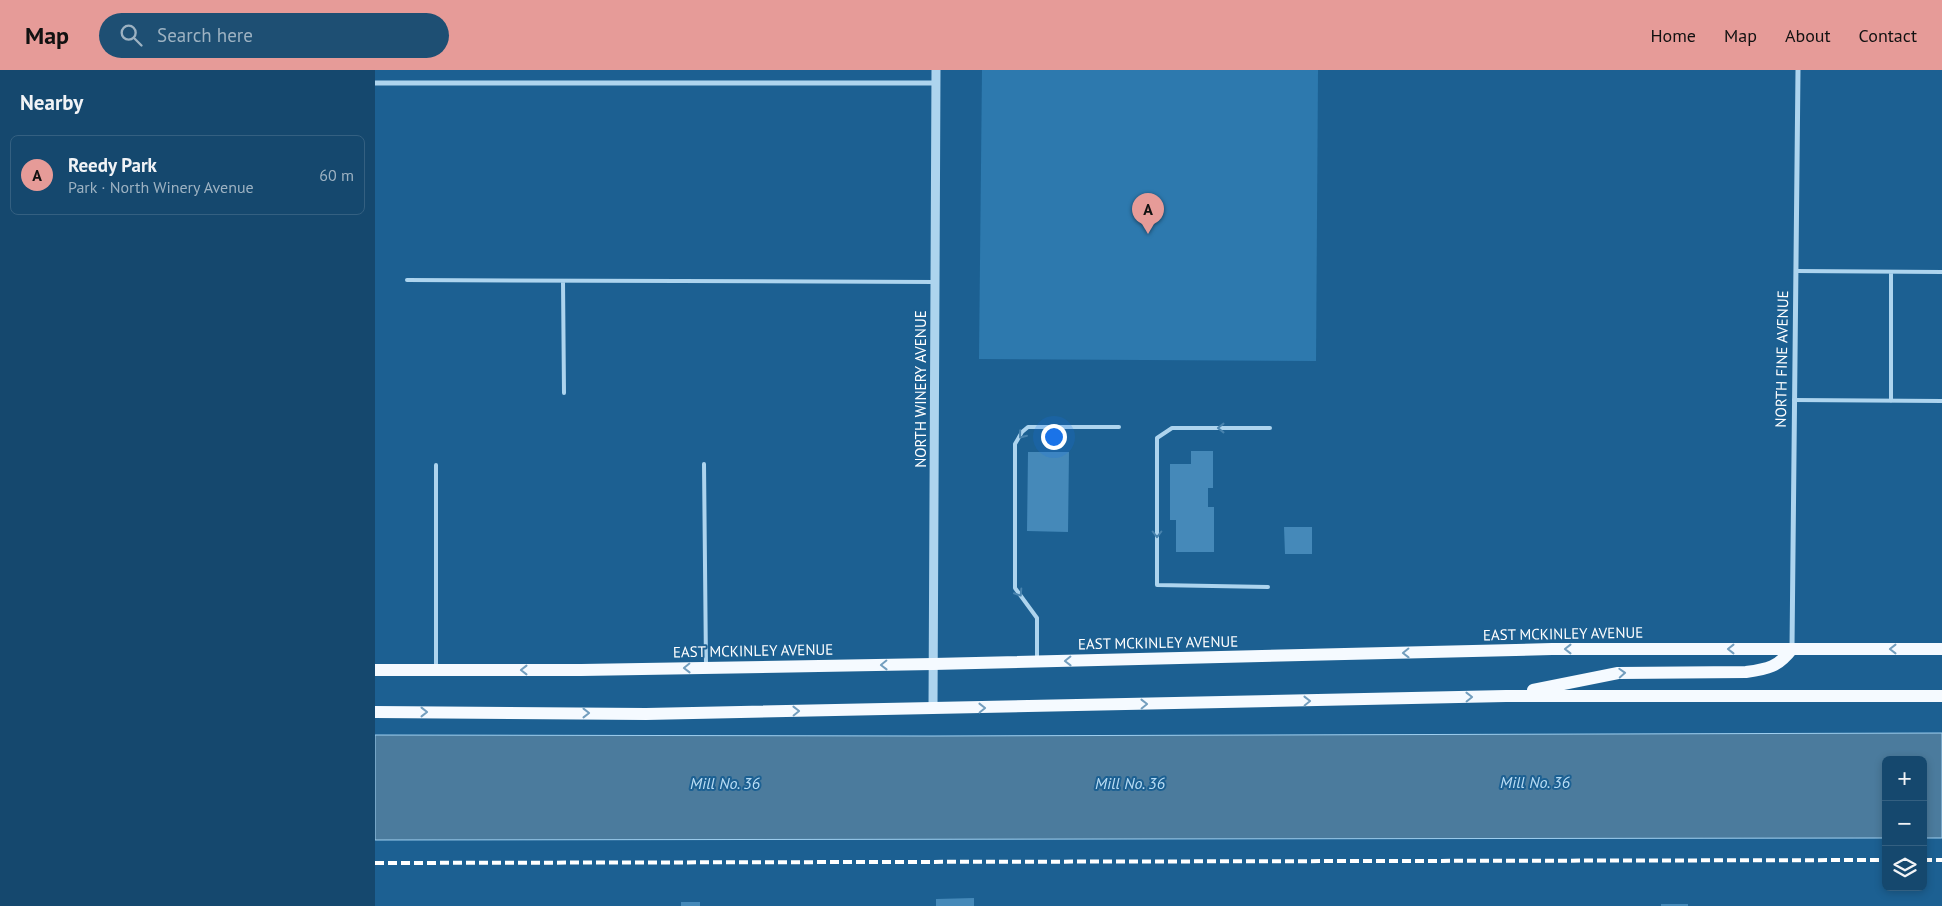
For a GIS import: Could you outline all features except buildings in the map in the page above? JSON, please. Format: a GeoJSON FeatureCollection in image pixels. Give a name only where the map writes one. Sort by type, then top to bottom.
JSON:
{"type":"FeatureCollection","features":[{"type":"Feature","properties":{"kind":"main road","name":"EAST MCKINLEY AVENUE"},"geometry":{"type":"LineString","coordinates":[[375,670],[706,668],[933,664],[1552,649],[1942,649]]}},
{"type":"Feature","properties":{"kind":"main road"},"geometry":{"type":"LineString","coordinates":[[1506,696],[1618,672],[1746,672],[1762,670],[1774,666],[1783,660],[1791,649]]}},
{"type":"Feature","properties":{"kind":"main road"},"geometry":{"type":"LineString","coordinates":[[375,712],[646,714],[1506,696],[1942,696]]}},
{"type":"Feature","properties":{"kind":"street","name":"NORTH WINERY AVENUE"},"geometry":{"type":"LineString","coordinates":[[933,709],[936,70]]}},
{"type":"Feature","properties":{"kind":"street","name":"NORTH FINE AVENUE"},"geometry":{"type":"LineString","coordinates":[[1791,649],[1798,70]]}},
{"type":"Feature","properties":{"kind":"street"},"geometry":{"type":"LineString","coordinates":[[375,83],[936,83]]}},
{"type":"Feature","properties":{"kind":"lane"},"geometry":{"type":"LineString","coordinates":[[1796,271],[1942,272]]}},
{"type":"Feature","properties":{"kind":"lane"},"geometry":{"type":"LineString","coordinates":[[1891,272],[1891,401]]}},
{"type":"Feature","properties":{"kind":"lane"},"geometry":{"type":"LineString","coordinates":[[407,280],[935,282]]}},
{"type":"Feature","properties":{"kind":"lane"},"geometry":{"type":"LineString","coordinates":[[563,281],[564,393]]}},
{"type":"Feature","properties":{"kind":"lane"},"geometry":{"type":"LineString","coordinates":[[1795,400],[1942,401]]}},
{"type":"Feature","properties":{"kind":"lane"},"geometry":{"type":"LineString","coordinates":[[1037,662],[1037,618],[1015,588],[1015,444],[1022,432],[1028,427],[1119,427]]}},
{"type":"Feature","properties":{"kind":"lane"},"geometry":{"type":"LineString","coordinates":[[1268,587],[1157,585],[1157,438],[1172,428],[1269,428]]}},
{"type":"Feature","properties":{"kind":"lane"},"geometry":{"type":"LineString","coordinates":[[704,464],[706,668]]}},
{"type":"Feature","properties":{"kind":"lane"},"geometry":{"type":"LineString","coordinates":[[436,670],[437,465]]}},
{"type":"Feature","properties":{"kind":"shaded area"},"geometry":{"type":"Polygon","coordinates":[[[982,70],[1318,70],[1316,361],[979,359],[982,70]]]}},
{"type":"Feature","properties":{"kind":"water","name":"Mill No. 36"},"geometry":{"type":"Polygon","coordinates":[[[1942,733],[1942,838],[1927,838],[1927,756],[1882,756],[1882,838],[375,840],[375,735],[932,736],[1942,733]]]}},
{"type":"Feature","properties":{"kind":"railway"},"geometry":{"type":"LineString","coordinates":[[375,863],[1882,860]]}},
{"type":"Feature","properties":{"kind":"railway"},"geometry":{"type":"LineString","coordinates":[[1927,860],[1942,860]]}},
{"type":"Feature","properties":{"kind":"place","name":"Reedy Park"},"geometry":{"type":"Point","coordinates":[1148,234]}}]}
